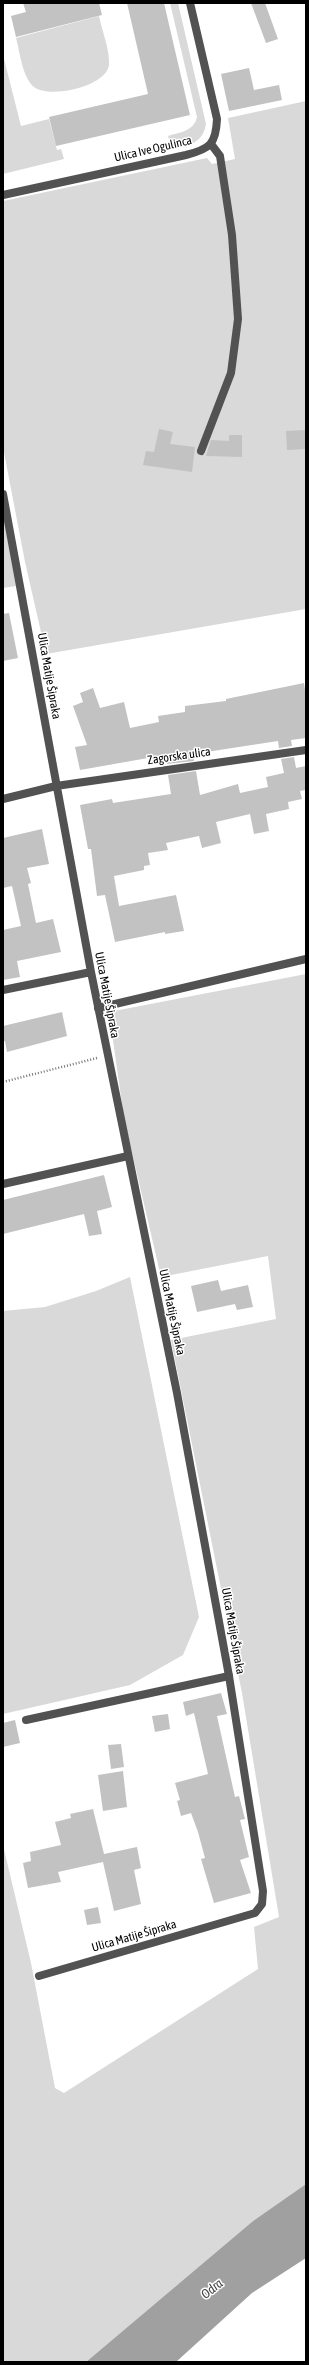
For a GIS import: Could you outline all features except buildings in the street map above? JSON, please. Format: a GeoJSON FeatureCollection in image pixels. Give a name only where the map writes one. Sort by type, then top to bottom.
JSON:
{"type":"FeatureCollection","features":[{"type":"Feature","properties":{"kind":"street"},"geometry":{"type":"LineString","coordinates":[[190,3],[217,119],[216,133],[211,144],[220,156],[222,164],[232,235],[238,319],[231,373],[201,451]]}},
{"type":"Feature","properties":{"kind":"street","name":"Ulica Ive Ogulinca"},"geometry":{"type":"LineString","coordinates":[[3,195],[186,155],[201,151],[211,144]]}},
{"type":"Feature","properties":{"kind":"street","name":"Ulica Matije Šipraka"},"geometry":{"type":"LineString","coordinates":[[3,494],[33,652],[90,972],[177,1394],[229,1676],[263,1891],[262,1904],[255,1912],[39,1976]]}},
{"type":"Feature","properties":{"kind":"street","name":"Zagorska ulica"},"geometry":{"type":"LineString","coordinates":[[3,799],[56,786],[306,750]]}},
{"type":"Feature","properties":{"kind":"street"},"geometry":{"type":"LineString","coordinates":[[98,1008],[306,959]]}},
{"type":"Feature","properties":{"kind":"street"},"geometry":{"type":"LineString","coordinates":[[3,990],[90,972]]}},
{"type":"Feature","properties":{"kind":"street"},"geometry":{"type":"LineString","coordinates":[[3,1184],[128,1156]]}},
{"type":"Feature","properties":{"kind":"street"},"geometry":{"type":"LineString","coordinates":[[26,1720],[229,1676]]}},
{"type":"Feature","properties":{"kind":"path"},"geometry":{"type":"LineString","coordinates":[[3,1082],[107,1055]]}},
{"type":"Feature","properties":{"kind":"shaded area"},"geometry":{"type":"Polygon","coordinates":[[[170,3],[178,3],[206,124],[202,136],[194,142],[189,145],[172,149],[168,136],[190,128],[197,117],[170,3]]]}},
{"type":"Feature","properties":{"kind":"shaded area"},"geometry":{"type":"Polygon","coordinates":[[[99,16],[106,40],[109,59],[109,65],[106,73],[88,85],[76,89],[52,92],[34,87],[30,83],[24,71],[16,38],[99,16]]]}},
{"type":"Feature","properties":{"kind":"shaded area"},"geometry":{"type":"Polygon","coordinates":[[[3,55],[21,126],[49,119],[57,150],[61,149],[64,159],[3,174],[3,55]]]}},
{"type":"Feature","properties":{"kind":"shaded area"},"geometry":{"type":"Polygon","coordinates":[[[306,101],[306,609],[46,654],[25,562],[3,447],[3,201],[207,158],[212,164],[235,159],[228,118],[306,101]]]}},
{"type":"Feature","properties":{"kind":"shaded area"},"geometry":{"type":"Polygon","coordinates":[[[3,514],[16,586],[3,588],[3,514]]]}},
{"type":"Feature","properties":{"kind":"shaded area"},"geometry":{"type":"Polygon","coordinates":[[[306,974],[306,2184],[253,2221],[86,2362],[3,2362],[3,1845],[31,1963],[55,2088],[64,2093],[258,1969],[254,1927],[279,1917],[242,1693],[171,1340],[276,1319],[268,1256],[161,1277],[124,1118],[109,1012],[306,974]]]}},
{"type":"Feature","properties":{"kind":"shaded area"},"geometry":{"type":"Polygon","coordinates":[[[130,1277],[199,1617],[183,1655],[130,1685],[3,1714],[3,1311],[45,1307],[96,1291],[130,1277]]]}},
{"type":"Feature","properties":{"kind":"water","name":"Odra"},"geometry":{"type":"Polygon","coordinates":[[[306,2184],[306,2258],[252,2293],[176,2362],[86,2362],[253,2221],[306,2184]]]}}]}
